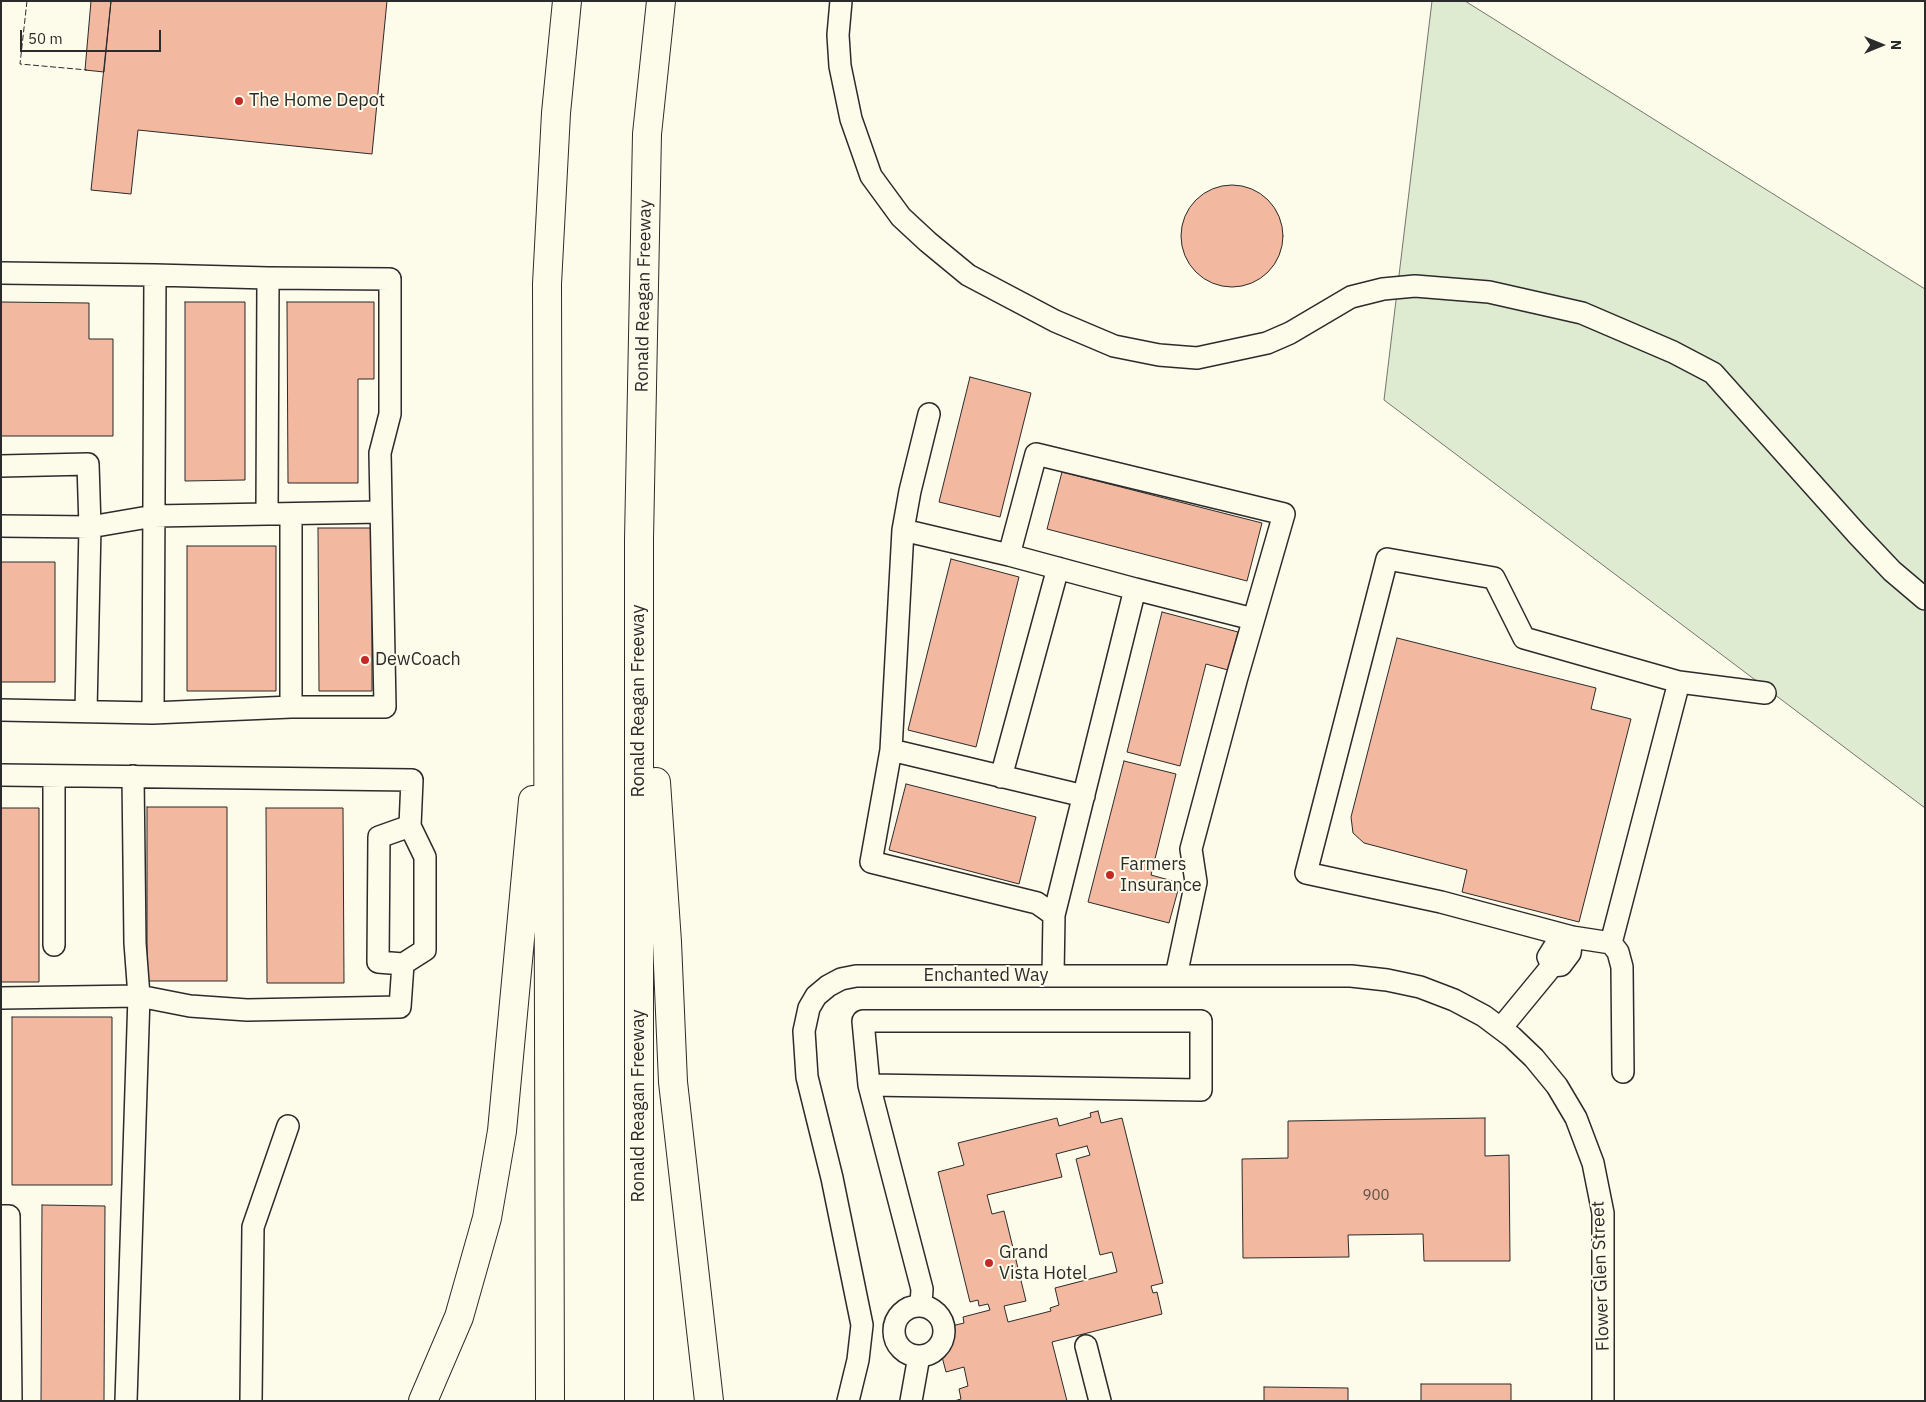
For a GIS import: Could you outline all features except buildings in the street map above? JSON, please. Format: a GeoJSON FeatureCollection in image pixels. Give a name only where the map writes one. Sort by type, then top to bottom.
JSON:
{"type":"FeatureCollection","features":[{"type":"Feature","properties":{"kind":"highway"},"geometry":{"type":"LineString","coordinates":[[550,1401],[547,284],[556,113],[567,1]]}},
{"type":"Feature","properties":{"kind":"highway","name":"Ronald Reagan Freeway"},"geometry":{"type":"LineString","coordinates":[[639,1401],[639,539],[648,134],[661,1]]}},
{"type":"Feature","properties":{"kind":"highway"},"geometry":{"type":"LineString","coordinates":[[639,539],[666,942],[673,1082],[709,1401]]}},
{"type":"Feature","properties":{"kind":"highway"},"geometry":{"type":"LineString","coordinates":[[423,1401],[458,1317],[487,1218],[502,1131],[529,854],[549,609]]}},
{"type":"Feature","properties":{"kind":"street"},"geometry":{"type":"LineString","coordinates":[[841,1],[838,35],[840,66],[851,119],[872,176],[902,217],[928,242],[968,275],[1055,321],[1114,346],[1159,355],[1197,358],[1268,343],[1290,333],[1351,297],[1383,289],[1415,286],[1489,292],[1582,313],[1673,352],[1713,373],[1856,534],[1892,571],[1925,599]]}},
{"type":"Feature","properties":{"kind":"street"},"geometry":{"type":"LineString","coordinates":[[1,273],[390,279],[390,414],[380,454],[385,707],[292,707],[153,713],[1,710]]}},
{"type":"Feature","properties":{"kind":"street"},"geometry":{"type":"LineString","coordinates":[[153,713],[155,275]]}},
{"type":"Feature","properties":{"kind":"street"},"geometry":{"type":"LineString","coordinates":[[267,514],[268,278]]}},
{"type":"Feature","properties":{"kind":"street"},"geometry":{"type":"LineString","coordinates":[[929,414],[910,491],[903,530],[891,750],[872,862],[1037,903],[1054,915]]}},
{"type":"Feature","properties":{"kind":"street"},"geometry":{"type":"LineString","coordinates":[[1009,555],[1036,454],[1284,514],[1253,619],[1191,850],[1196,882],[1176,976]]}},
{"type":"Feature","properties":{"kind":"street"},"geometry":{"type":"LineString","coordinates":[[1,466],[88,464],[90,528],[86,711]]}},
{"type":"Feature","properties":{"kind":"street"},"geometry":{"type":"LineString","coordinates":[[1,526],[90,528],[154,516],[381,512]]}},
{"type":"Feature","properties":{"kind":"street"},"geometry":{"type":"LineString","coordinates":[[291,514],[292,707]]}},
{"type":"Feature","properties":{"kind":"street"},"geometry":{"type":"LineString","coordinates":[[903,530],[1009,555],[1253,619]]}},
{"type":"Feature","properties":{"kind":"street"},"geometry":{"type":"LineString","coordinates":[[1623,1072],[1622,967],[1618,952],[1611,944],[1572,937],[1441,902],[1306,873],[1387,559],[1494,578],[1524,638],[1678,682],[1766,693]]}},
{"type":"Feature","properties":{"kind":"street"},"geometry":{"type":"LineString","coordinates":[[1001,777],[1058,568]]}},
{"type":"Feature","properties":{"kind":"street"},"geometry":{"type":"LineString","coordinates":[[1053,976],[1054,915],[1135,588]]}},
{"type":"Feature","properties":{"kind":"street"},"geometry":{"type":"LineString","coordinates":[[1611,944],[1678,682]]}},
{"type":"Feature","properties":{"kind":"street"},"geometry":{"type":"LineString","coordinates":[[891,750],[1084,796]]}},
{"type":"Feature","properties":{"kind":"street"},"geometry":{"type":"LineString","coordinates":[[1,775],[412,780],[410,826],[425,857],[425,950],[402,964],[378,962],[379,837],[410,826]]}},
{"type":"Feature","properties":{"kind":"street"},"geometry":{"type":"LineString","coordinates":[[54,776],[54,945]]}},
{"type":"Feature","properties":{"kind":"street"},"geometry":{"type":"LineString","coordinates":[[126,1401],[140,996],[135,943],[133,776]]}},
{"type":"Feature","properties":{"kind":"street"},"geometry":{"type":"LineString","coordinates":[[1500,1028],[1552,966],[1548,957],[1558,941],[1572,937]]}},
{"type":"Feature","properties":{"kind":"street"},"geometry":{"type":"LineString","coordinates":[[1,998],[140,996],[190,1006],[247,1010],[400,1006],[402,964]]}},
{"type":"Feature","properties":{"kind":"street","name":"Enchanted Way"},"geometry":{"type":"LineString","coordinates":[[848,1401],[858,1360],[862,1325],[832,1178],[807,1077],[804,1031],[809,1008],[816,996],[828,986],[841,979],[856,976],[1351,976],[1387,980],[1420,987],[1454,1000],[1484,1016],[1529,1053],[1546,1073]]}},
{"type":"Feature","properties":{"kind":"street"},"geometry":{"type":"LineString","coordinates":[[869,1085],[1201,1090],[1201,1021],[863,1021],[869,1085],[922,1288],[921,1305]]}},
{"type":"Feature","properties":{"kind":"street","name":"Flower Glen Street"},"geometry":{"type":"LineString","coordinates":[[1546,1073],[1557,1086],[1576,1118],[1593,1163],[1602,1213],[1603,1401]]}},
{"type":"Feature","properties":{"kind":"street"},"geometry":{"type":"LineString","coordinates":[[250,1401],[253,1227],[288,1126]]}},
{"type":"Feature","properties":{"kind":"street"},"geometry":{"type":"LineString","coordinates":[[1,1216],[9,1216],[11,1401]]}},
{"type":"Feature","properties":{"kind":"street"},"geometry":{"type":"LineString","coordinates":[[921,1305],[929,1307],[942,1319],[945,1327],[944,1336],[935,1350],[928,1355],[919,1356],[904,1351],[895,1338],[894,1330],[900,1315],[906,1310],[921,1305]]}},
{"type":"Feature","properties":{"kind":"street"},"geometry":{"type":"LineString","coordinates":[[862,1325],[894,1330]]}},
{"type":"Feature","properties":{"kind":"street"},"geometry":{"type":"LineString","coordinates":[[1086,1346],[1100,1401]]}},
{"type":"Feature","properties":{"kind":"street"},"geometry":{"type":"LineString","coordinates":[[911,1401],[919,1356]]}},
{"type":"Feature","properties":{"kind":"green space"},"geometry":{"type":"Polygon","coordinates":[[[1432,1],[1465,1],[1925,289],[1925,808],[1384,400],[1432,1]]]}},
{"type":"Feature","properties":{"kind":"fence"},"geometry":{"type":"LineString","coordinates":[[27,1],[20,64],[87,70]]}},
{"type":"Feature","properties":{"kind":"place","name":"The Home Depot"},"geometry":{"type":"Point","coordinates":[239,101]}},
{"type":"Feature","properties":{"kind":"place","name":"DewCoach"},"geometry":{"type":"Point","coordinates":[365,660]}},
{"type":"Feature","properties":{"kind":"place","name":"Farmers Insurance"},"geometry":{"type":"Point","coordinates":[1110,875]}},
{"type":"Feature","properties":{"kind":"place","name":"Grand Vista Hotel"},"geometry":{"type":"Point","coordinates":[989,1263]}}]}
